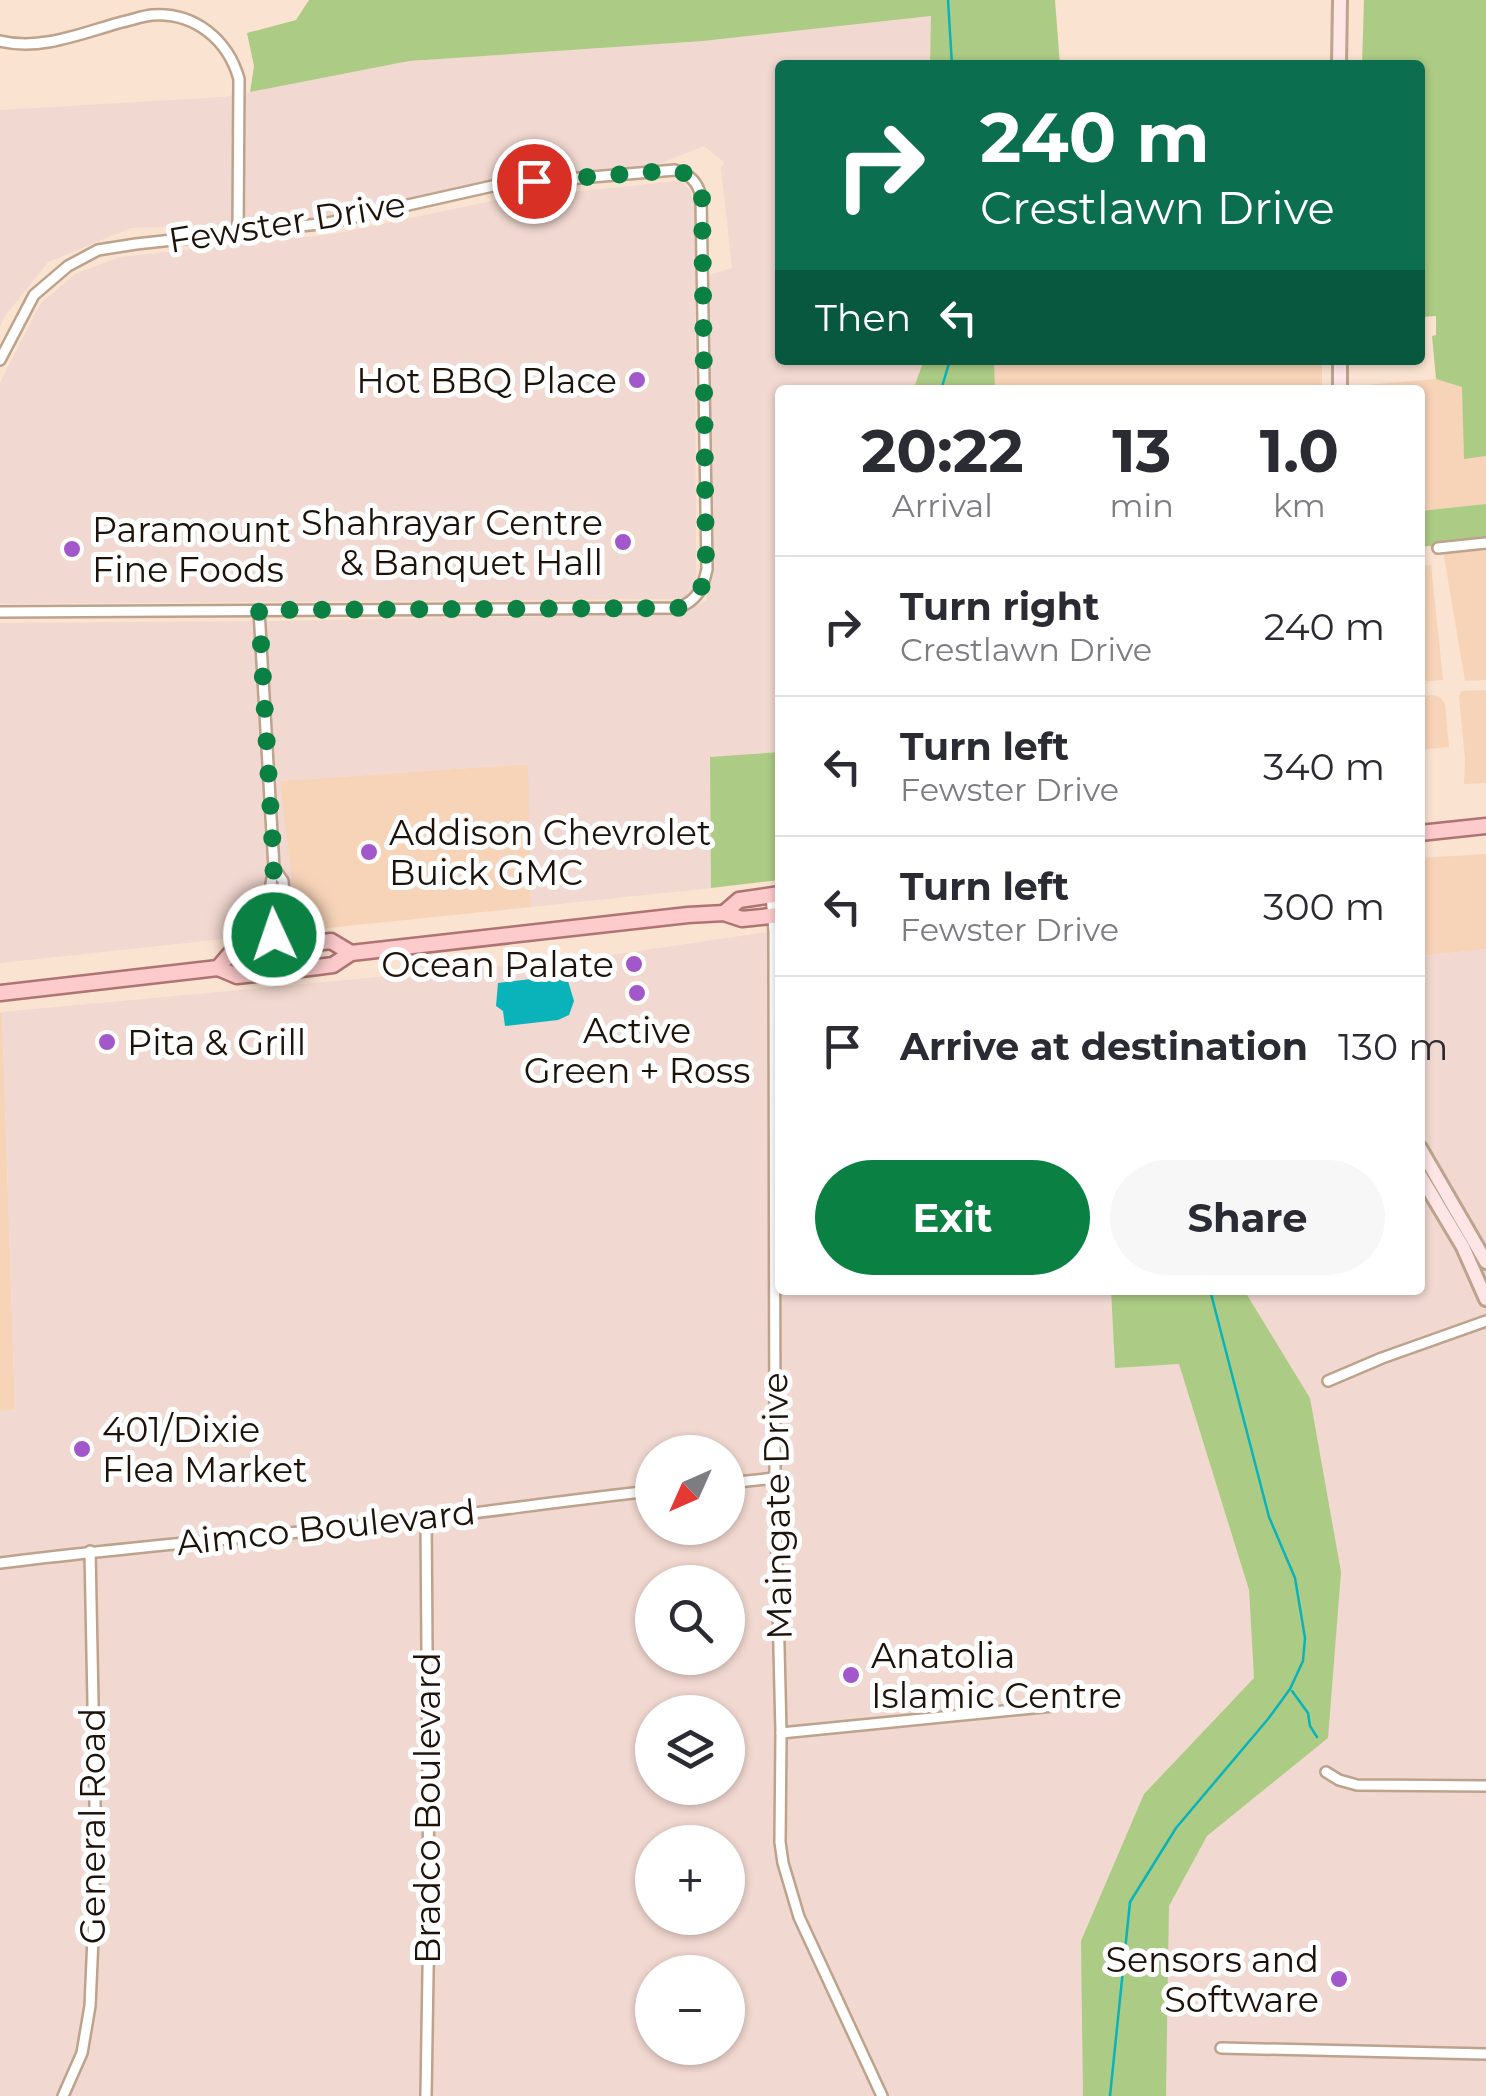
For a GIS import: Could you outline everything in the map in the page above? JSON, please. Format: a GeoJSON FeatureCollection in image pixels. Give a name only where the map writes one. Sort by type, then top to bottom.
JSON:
{"type":"FeatureCollection","features":[{"type":"Feature","properties":{"kind":"main road"},"geometry":{"type":"LineString","coordinates":[[1339,60],[1340,0]]}},
{"type":"Feature","properties":{"kind":"main road"},"geometry":{"type":"LineString","coordinates":[[1425,831],[1486,826]]}},
{"type":"Feature","properties":{"kind":"main road"},"geometry":{"type":"LineString","coordinates":[[724,913],[739,900],[775,895]]}},
{"type":"Feature","properties":{"kind":"main road"},"geometry":{"type":"LineString","coordinates":[[0,993],[218,968],[237,976],[333,966],[351,953],[724,913],[742,919],[775,915]]}},
{"type":"Feature","properties":{"kind":"main road"},"geometry":{"type":"LineString","coordinates":[[218,968],[230,954],[282,946],[331,941],[351,953]]}},
{"type":"Feature","properties":{"kind":"main road"},"geometry":{"type":"LineString","coordinates":[[1425,1157],[1486,1262]]}},
{"type":"Feature","properties":{"kind":"main road"},"geometry":{"type":"LineString","coordinates":[[1425,1183],[1463,1247],[1486,1299]]}},
{"type":"Feature","properties":{"kind":"street"},"geometry":{"type":"LineString","coordinates":[[0,41],[17,45],[50,42],[151,15],[182,18],[211,33],[234,63],[238,79],[238,232]]}},
{"type":"Feature","properties":{"kind":"street","name":"Fewster Drive"},"geometry":{"type":"LineString","coordinates":[[0,360],[34,295],[76,261],[98,250],[328,223],[497,184],[676,170],[691,178],[702,197],[706,569],[704,588],[696,597],[678,608],[259,610]]}},
{"type":"Feature","properties":{"kind":"street"},"geometry":{"type":"LineString","coordinates":[[1438,548],[1486,544]]}},
{"type":"Feature","properties":{"kind":"street"},"geometry":{"type":"LineString","coordinates":[[0,612],[259,610],[274,868],[283,881],[284,971]]}},
{"type":"Feature","properties":{"kind":"street","name":"Maingate Drive"},"geometry":{"type":"LineString","coordinates":[[775,1295],[780,1842],[799,1917],[882,2096]]}},
{"type":"Feature","properties":{"kind":"street"},"geometry":{"type":"LineString","coordinates":[[1328,1381],[1486,1320]]}},
{"type":"Feature","properties":{"kind":"street"},"geometry":{"type":"LineString","coordinates":[[745,1481],[775,1478]]}},
{"type":"Feature","properties":{"kind":"street","name":"Aimco Boulevard"},"geometry":{"type":"LineString","coordinates":[[0,1563],[426,1519],[635,1493]]}},
{"type":"Feature","properties":{"kind":"street","name":"Bradco Boulevard"},"geometry":{"type":"LineString","coordinates":[[426,1519],[426,2096]]}},
{"type":"Feature","properties":{"kind":"street","name":"General Road"},"geometry":{"type":"LineString","coordinates":[[62,2096],[82,2054],[87,2032],[94,1914],[90,1551]]}},
{"type":"Feature","properties":{"kind":"street"},"geometry":{"type":"LineString","coordinates":[[781,1733],[1053,1706]]}},
{"type":"Feature","properties":{"kind":"street"},"geometry":{"type":"LineString","coordinates":[[1326,1772],[1358,1784],[1486,1786]]}},
{"type":"Feature","properties":{"kind":"street"},"geometry":{"type":"LineString","coordinates":[[1221,2048],[1486,2054]]}},
{"type":"Feature","properties":{"kind":"shaded area"},"geometry":{"type":"Polygon","coordinates":[[[932,16],[930,60],[775,60],[775,365],[922,365],[915,385],[775,385],[775,752],[710,758],[711,888],[531,907],[528,764],[280,781],[298,931],[0,963],[0,623],[676,614],[706,601],[713,574],[709,275],[732,268],[721,168],[724,162],[704,146],[659,164],[435,193],[319,220],[131,228],[48,262],[0,327],[0,110],[224,97],[409,61],[703,41],[932,16]]]}},
{"type":"Feature","properties":{"kind":"shaded area"},"geometry":{"type":"Polygon","coordinates":[[[679,181],[690,190],[695,208],[696,581],[689,596],[0,604],[0,383],[40,304],[75,274],[120,257],[334,234],[501,199],[679,181]]]}},
{"type":"Feature","properties":{"kind":"shaded area"},"geometry":{"type":"Polygon","coordinates":[[[994,365],[1322,365],[1322,385],[995,385],[994,365]]]}},
{"type":"Feature","properties":{"kind":"shaded area"},"geometry":{"type":"Polygon","coordinates":[[[1436,379],[1463,387],[1464,458],[1486,456],[1486,504],[1425,510],[1425,385],[1367,385],[1436,379]]]}},
{"type":"Feature","properties":{"kind":"shaded area"},"geometry":{"type":"Polygon","coordinates":[[[1486,539],[1486,680],[1465,681],[1442,544],[1486,539]]]}},
{"type":"Feature","properties":{"kind":"shaded area"},"geometry":{"type":"Polygon","coordinates":[[[1431,565],[1443,680],[1425,682],[1425,566],[1431,565]]]}},
{"type":"Feature","properties":{"kind":"shaded area"},"geometry":{"type":"Polygon","coordinates":[[[1486,690],[1486,783],[1464,784],[1459,696],[1462,691],[1486,690]]]}},
{"type":"Feature","properties":{"kind":"shaded area"},"geometry":{"type":"Polygon","coordinates":[[[1425,696],[1440,697],[1445,704],[1449,747],[1425,749],[1425,696]]]}},
{"type":"Feature","properties":{"kind":"shaded area"},"geometry":{"type":"Polygon","coordinates":[[[529,764],[531,907],[298,931],[279,781],[529,764]]]}},
{"type":"Feature","properties":{"kind":"shaded area"},"geometry":{"type":"Polygon","coordinates":[[[1486,854],[1486,949],[1425,955],[1425,858],[1486,854]]]}},
{"type":"Feature","properties":{"kind":"shaded area"},"geometry":{"type":"Polygon","coordinates":[[[775,931],[775,1295],[1111,1295],[1115,1367],[1179,1364],[1249,1590],[1254,1678],[1144,1794],[1084,2070],[1083,2096],[0,2096],[0,1411],[15,1409],[2,1012],[605,956],[775,931]]]}},
{"type":"Feature","properties":{"kind":"shaded area"},"geometry":{"type":"Polygon","coordinates":[[[1486,949],[1486,2096],[1166,2096],[1169,1906],[1207,1836],[1328,1738],[1310,1398],[1247,1295],[1425,1295],[1425,955],[1486,949]]]}},
{"type":"Feature","properties":{"kind":"shaded area"},"geometry":{"type":"Polygon","coordinates":[[[0,1013],[15,1410],[0,1411],[0,1013]]]}},
{"type":"Feature","properties":{"kind":"green space"},"geometry":{"type":"Polygon","coordinates":[[[309,0],[1055,0],[1060,60],[930,60],[931,16],[703,41],[409,61],[250,92],[254,66],[247,33],[296,20],[309,0]]]}},
{"type":"Feature","properties":{"kind":"green space"},"geometry":{"type":"Polygon","coordinates":[[[1364,0],[1486,0],[1486,456],[1464,459],[1462,387],[1436,379],[1432,336],[1436,335],[1436,316],[1425,317],[1425,60],[1362,60],[1364,0]]]}},
{"type":"Feature","properties":{"kind":"green space"},"geometry":{"type":"Polygon","coordinates":[[[922,365],[994,365],[995,385],[915,385],[922,365]]]}},
{"type":"Feature","properties":{"kind":"green space"},"geometry":{"type":"Polygon","coordinates":[[[1486,504],[1486,540],[1425,546],[1425,510],[1486,504]]]}},
{"type":"Feature","properties":{"kind":"green space"},"geometry":{"type":"Polygon","coordinates":[[[775,752],[775,881],[711,888],[710,757],[775,752]]]}},
{"type":"Feature","properties":{"kind":"green space"},"geometry":{"type":"Polygon","coordinates":[[[1111,1295],[1247,1295],[1310,1398],[1341,1572],[1328,1738],[1207,1836],[1169,1906],[1166,2096],[1083,2096],[1081,1941],[1144,1794],[1254,1678],[1249,1590],[1179,1364],[1115,1368],[1111,1295]]]}},
{"type":"Feature","properties":{"kind":"water"},"geometry":{"type":"Polygon","coordinates":[[[556,976],[568,981],[574,1001],[569,1015],[558,1020],[505,1026],[503,1011],[496,1006],[498,983],[556,976]]]}},
{"type":"Feature","properties":{"kind":"waterway"},"geometry":{"type":"LineString","coordinates":[[948,0],[952,60]]}},
{"type":"Feature","properties":{"kind":"waterway"},"geometry":{"type":"LineString","coordinates":[[942,385],[948,365]]}},
{"type":"Feature","properties":{"kind":"waterway"},"geometry":{"type":"LineString","coordinates":[[1110,2096],[1130,1902],[1176,1828],[1268,1719],[1290,1689],[1303,1661],[1305,1638],[1295,1578],[1269,1517],[1211,1295]]}},
{"type":"Feature","properties":{"kind":"waterway"},"geometry":{"type":"LineString","coordinates":[[1292,1691],[1308,1713],[1317,1737]]}},
{"type":"Feature","properties":{"kind":"place","name":"Hot BBQ Place"},"geometry":{"type":"Point","coordinates":[637,380]}},
{"type":"Feature","properties":{"kind":"place","name":"Shahrayar Centre & Banquet Hall"},"geometry":{"type":"Point","coordinates":[623,542]}},
{"type":"Feature","properties":{"kind":"place","name":"Paramount Fine Foods"},"geometry":{"type":"Point","coordinates":[72,549]}},
{"type":"Feature","properties":{"kind":"place","name":"Addison Chevrolet Buick GMC"},"geometry":{"type":"Point","coordinates":[369,852]}},
{"type":"Feature","properties":{"kind":"place","name":"Ocean Palate"},"geometry":{"type":"Point","coordinates":[634,964]}},
{"type":"Feature","properties":{"kind":"place","name":"Active Green + Ross"},"geometry":{"type":"Point","coordinates":[637,993]}},
{"type":"Feature","properties":{"kind":"place","name":"Pita & Grill"},"geometry":{"type":"Point","coordinates":[107,1042]}},
{"type":"Feature","properties":{"kind":"place","name":"401/Dixie Flea Market"},"geometry":{"type":"Point","coordinates":[82,1449]}},
{"type":"Feature","properties":{"kind":"place","name":"Anatolia Islamic Centre"},"geometry":{"type":"Point","coordinates":[851,1675]}},
{"type":"Feature","properties":{"kind":"place","name":"Sensors and Software"},"geometry":{"type":"Point","coordinates":[1339,1979]}},
{"type":"Feature","properties":{"kind":"route"},"geometry":{"type":"LineString","coordinates":[[274,935],[274,868],[259,610],[678,608],[704,588],[702,197],[698,186],[684,172],[676,170],[534,181]]}}]}
